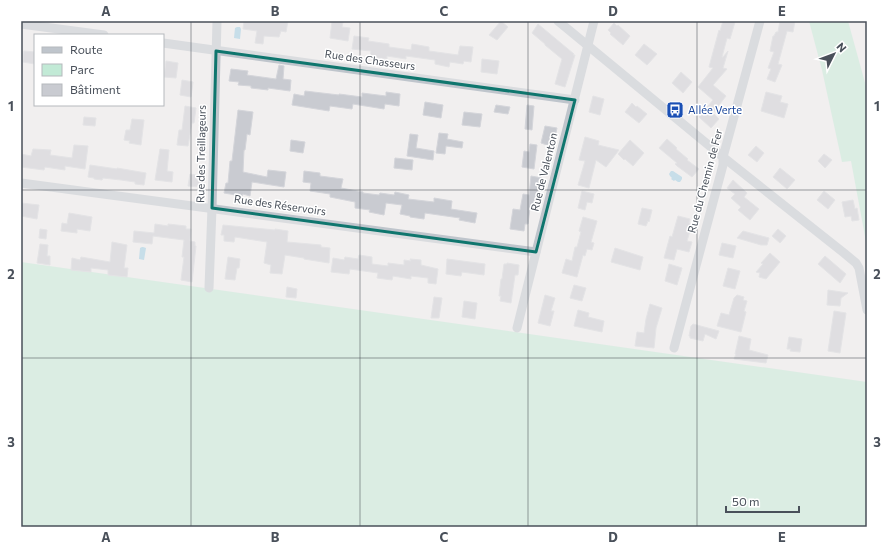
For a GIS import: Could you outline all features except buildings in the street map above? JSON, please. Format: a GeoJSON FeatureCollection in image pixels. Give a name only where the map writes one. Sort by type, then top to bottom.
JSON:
{"type":"FeatureCollection","features":[{"type":"Feature","properties":{"kind":"street","name":"Rue des Treillageurs"},"geometry":{"type":"LineString","coordinates":[[209,288],[217,21]]}},
{"type":"Feature","properties":{"kind":"street"},"geometry":{"type":"LineString","coordinates":[[558,21],[856,263],[859,268],[867,310]]}},
{"type":"Feature","properties":{"kind":"street","name":"Rue de Valenton"},"geometry":{"type":"LineString","coordinates":[[517,328],[589,46],[594,21]]}},
{"type":"Feature","properties":{"kind":"street","name":"Rue du Chemin de Fer"},"geometry":{"type":"LineString","coordinates":[[674,348],[760,21]]}},
{"type":"Feature","properties":{"kind":"street"},"geometry":{"type":"LineString","coordinates":[[21,24],[96,34]]}},
{"type":"Feature","properties":{"kind":"street","name":"Rue des Chasseurs"},"geometry":{"type":"LineString","coordinates":[[164,43],[575,100]]}},
{"type":"Feature","properties":{"kind":"street","name":"Rue des Réservoirs"},"geometry":{"type":"LineString","coordinates":[[21,183],[536,252]]}},
{"type":"Feature","properties":{"kind":"highlighted area"},"geometry":{"type":"Polygon","coordinates":[[[216,51],[575,100],[536,252],[212,208],[216,51]]]}},
{"type":"Feature","properties":{"kind":"green space"},"geometry":{"type":"Polygon","coordinates":[[[809,21],[848,21],[867,90],[867,247],[851,161],[842,162],[822,70],[809,21]]]}},
{"type":"Feature","properties":{"kind":"green space"},"geometry":{"type":"Polygon","coordinates":[[[21,262],[867,382],[867,527],[21,527],[21,262]]]}},
{"type":"Feature","properties":{"kind":"water"},"geometry":{"type":"Polygon","coordinates":[[[240,27],[241,29],[240,39],[234,38],[235,28],[240,27]]]}},
{"type":"Feature","properties":{"kind":"water"},"geometry":{"type":"Polygon","coordinates":[[[671,171],[682,177],[680,182],[671,179],[672,178],[669,174],[671,171]]]}},
{"type":"Feature","properties":{"kind":"water"},"geometry":{"type":"Polygon","coordinates":[[[140,248],[146,248],[144,260],[139,259],[140,248]]]}},
{"type":"Feature","properties":{"kind":"place","name":"Allée Verte"},"geometry":{"type":"Point","coordinates":[675,110]}}]}
